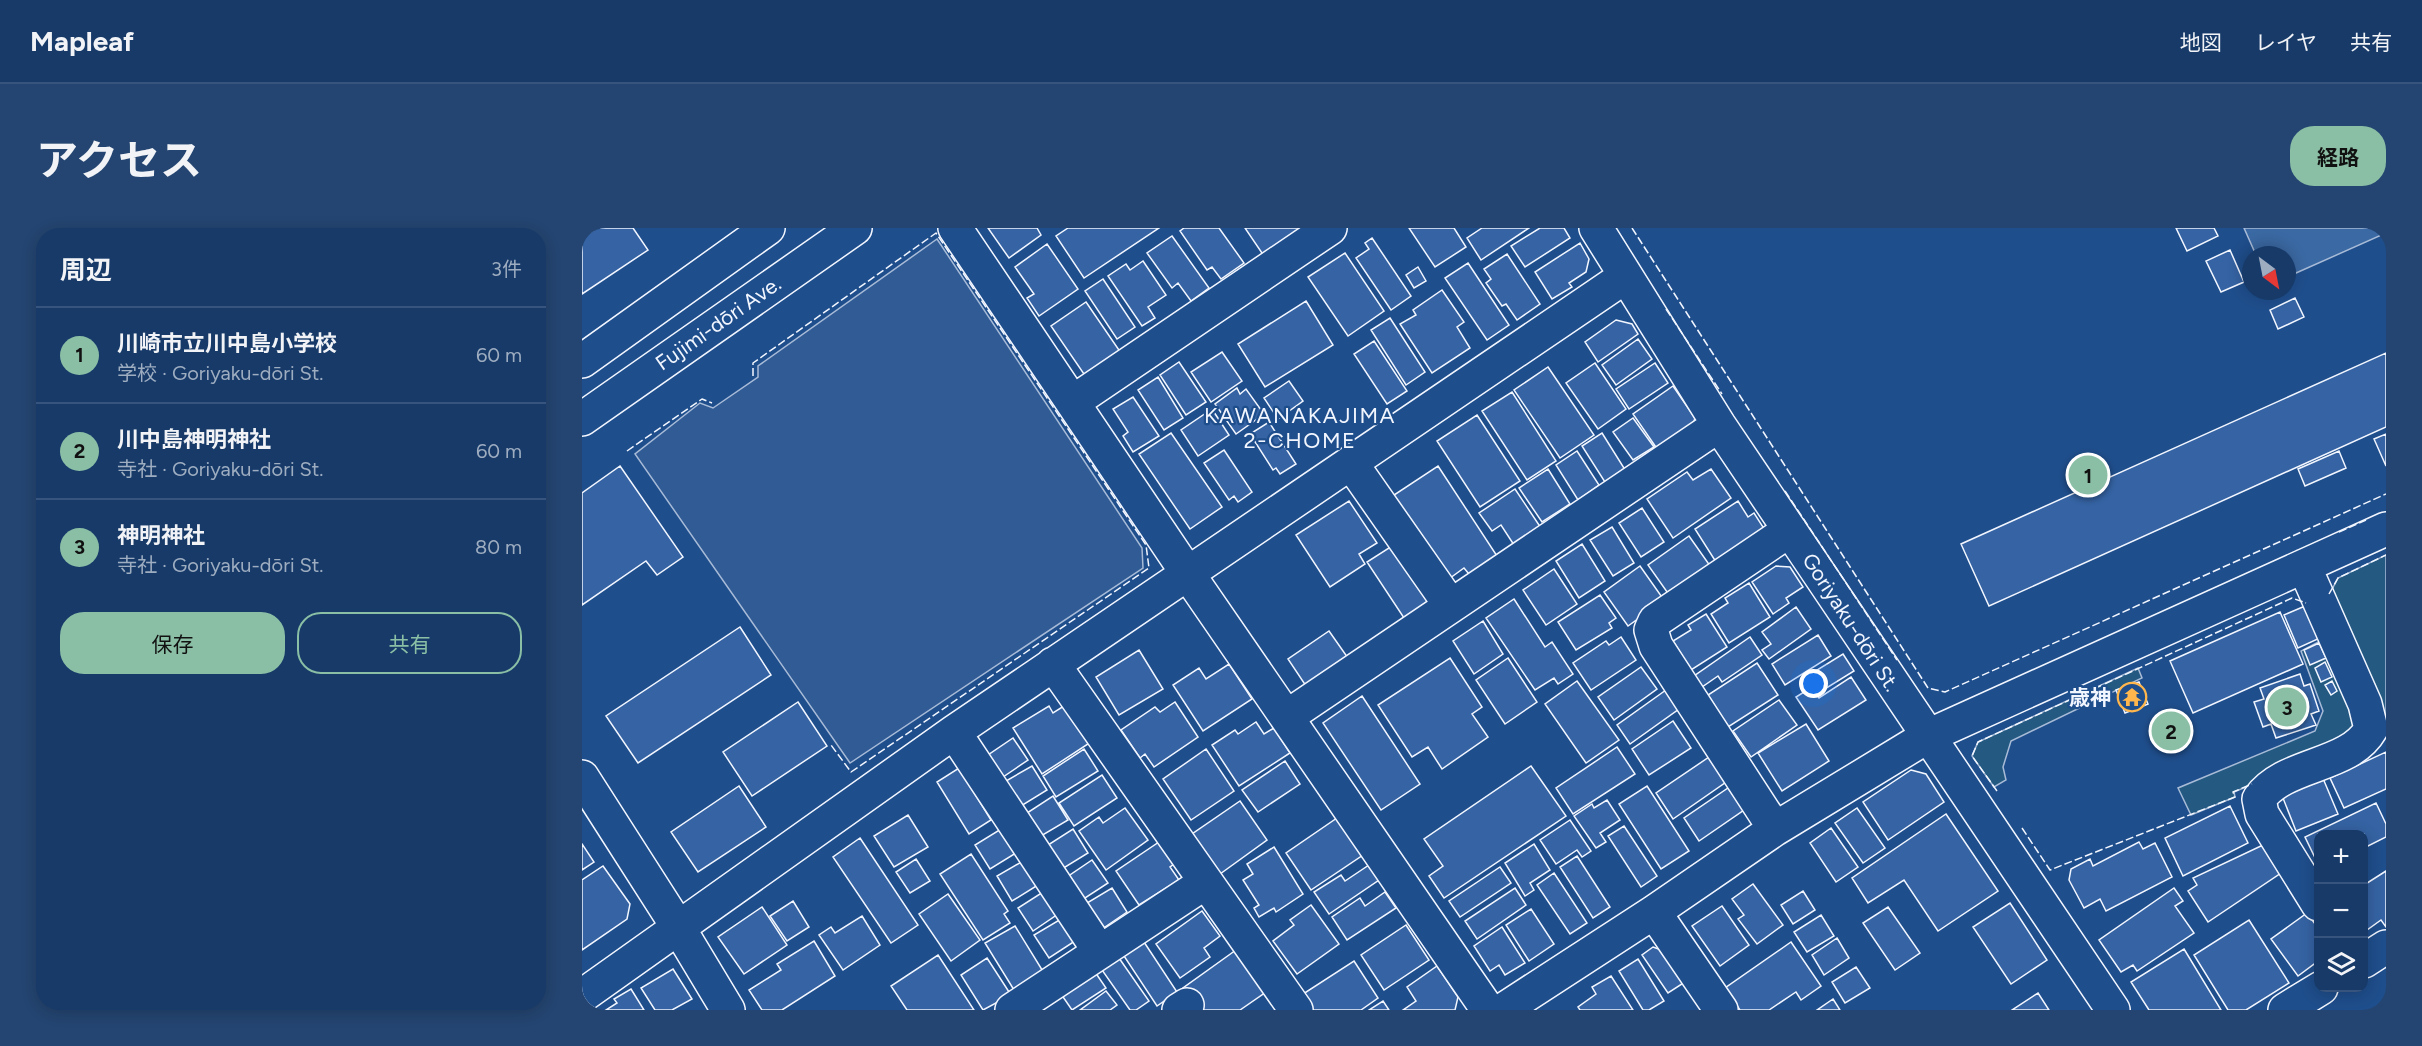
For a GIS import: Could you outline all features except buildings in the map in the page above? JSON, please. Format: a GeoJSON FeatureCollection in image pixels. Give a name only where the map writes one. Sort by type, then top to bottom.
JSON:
{"type":"FeatureCollection","features":[{"type":"Feature","properties":{"kind":"main road"},"geometry":{"type":"LineString","coordinates":[[582,361],[768,228]]}},
{"type":"Feature","properties":{"kind":"main road","name":"Fujimi-dōri Ave."},"geometry":{"type":"LineString","coordinates":[[582,419],[855,228]]}},
{"type":"Feature","properties":{"kind":"main road"},"geometry":{"type":"LineString","coordinates":[[955,228],[1188,574],[1288,716],[1488,1010]]}},
{"type":"Feature","properties":{"kind":"main road"},"geometry":{"type":"LineString","coordinates":[[1073,402],[1330,228]]}},
{"type":"Feature","properties":{"kind":"main road","name":"Goriyaku-dōri St."},"geometry":{"type":"LineString","coordinates":[[1596,228],[1719,425],[2113,1010]]}},
{"type":"Feature","properties":{"kind":"main road"},"geometry":{"type":"LineString","coordinates":[[582,996],[954,732],[1626,276]]}},
{"type":"Feature","properties":{"kind":"main road"},"geometry":{"type":"LineString","coordinates":[[1288,716],[1719,425]]}},
{"type":"Feature","properties":{"kind":"main road"},"geometry":{"type":"LineString","coordinates":[[1351,463],[1451,606]]}},
{"type":"Feature","properties":{"kind":"main road"},"geometry":{"type":"LineString","coordinates":[[1503,1010],[1654,912],[1775,829],[1928,736],[2386,529]]}},
{"type":"Feature","properties":{"kind":"main road"},"geometry":{"type":"LineString","coordinates":[[1775,829],[1656,646],[1651,630],[1655,621],[1790,530]]}},
{"type":"Feature","properties":{"kind":"main road"},"geometry":{"type":"LineString","coordinates":[[2304,566],[2365,704],[2372,729],[2363,743],[2284,779],[2266,789],[2259,799],[2262,814],[2314,896]]}},
{"type":"Feature","properties":{"kind":"main road"},"geometry":{"type":"LineString","coordinates":[[1053,664],[1296,1010]]}},
{"type":"Feature","properties":{"kind":"main road"},"geometry":{"type":"LineString","coordinates":[[954,732],[1100,952]]}},
{"type":"Feature","properties":{"kind":"main road"},"geometry":{"type":"LineString","coordinates":[[582,777],[728,1010]]}},
{"type":"Feature","properties":{"kind":"main road"},"geometry":{"type":"LineString","coordinates":[[1029,1006],[1100,952],[1206,882]]}},
{"type":"Feature","properties":{"kind":"main road"},"geometry":{"type":"LineString","coordinates":[[1654,912],[1720,1010]]}},
{"type":"Feature","properties":{"kind":"main road"},"geometry":{"type":"LineString","coordinates":[[2368,958],[2386,947]]}},
{"type":"Feature","properties":{"kind":"main road"},"geometry":{"type":"LineString","coordinates":[[2285,1010],[2314,991]]}},
{"type":"Feature","properties":{"kind":"shaded area"},"geometry":{"type":"Polygon","coordinates":[[[2244,228],[2386,228],[2386,233],[2296,273],[2296,246],[2252,246],[2244,228]]]}},
{"type":"Feature","properties":{"kind":"shaded area"},"geometry":{"type":"Polygon","coordinates":[[[937,239],[1142,548],[1143,568],[850,763],[635,454],[700,403],[713,408],[758,377],[758,366],[937,239]]]}},
{"type":"Feature","properties":{"kind":"shaded area"},"geometry":{"type":"Polygon","coordinates":[[[2386,555],[2386,717],[2329,595],[2338,578],[2386,555]]]}},
{"type":"Feature","properties":{"kind":"shaded area"},"geometry":{"type":"Polygon","coordinates":[[[2324,639],[2357,718],[2348,744],[2234,792],[2235,797],[2191,815],[2178,788],[2315,731],[2323,711],[2301,651],[2324,639]]]}},
{"type":"Feature","properties":{"kind":"shaded area"},"geometry":{"type":"Polygon","coordinates":[[[2138,668],[2142,678],[2011,741],[2003,767],[2006,780],[1994,787],[1972,756],[1978,742],[2138,668]]]}},
{"type":"Feature","properties":{"kind":"fence"},"geometry":{"type":"LineString","coordinates":[[1632,228],[1928,688],[1945,692],[2386,494]]}},
{"type":"Feature","properties":{"kind":"fence"},"geometry":{"type":"LineString","coordinates":[[753,376],[753,363],[936,233],[1146,545],[1149,568],[851,772],[831,745]]}},
{"type":"Feature","properties":{"kind":"fence"},"geometry":{"type":"LineString","coordinates":[[1666,309],[1722,394]]}},
{"type":"Feature","properties":{"kind":"fence"},"geometry":{"type":"LineString","coordinates":[[627,451],[702,399],[712,403]]}},
{"type":"Feature","properties":{"kind":"fence"},"geometry":{"type":"LineString","coordinates":[[1785,491],[1897,660]]}},
{"type":"Feature","properties":{"kind":"fence"},"geometry":{"type":"LineString","coordinates":[[2339,532],[2366,520]]}},
{"type":"Feature","properties":{"kind":"fence"},"geometry":{"type":"LineString","coordinates":[[2329,594],[2338,578],[2386,555]]}},
{"type":"Feature","properties":{"kind":"fence"},"geometry":{"type":"LineString","coordinates":[[1997,791],[1972,756],[1978,742],[2292,598],[2306,603]]}},
{"type":"Feature","properties":{"kind":"fence"},"geometry":{"type":"LineString","coordinates":[[2022,828],[2050,870],[2235,797],[2233,792],[2252,784]]}},
{"type":"Feature","properties":{"kind":"place","name":"川崎市立川中島小学校"},"geometry":{"type":"Point","coordinates":[2088,475]}},
{"type":"Feature","properties":{"kind":"place","name":"歳神"},"geometry":{"type":"Point","coordinates":[2132,697]}},
{"type":"Feature","properties":{"kind":"place","name":"神明神社"},"geometry":{"type":"Point","coordinates":[2287,707]}},
{"type":"Feature","properties":{"kind":"place","name":"川中島神明神社"},"geometry":{"type":"Point","coordinates":[2171,731]}},
{"type":"Feature","properties":{"kind":"district","name":"KAWANAKAJIMA 2-CHOME"},"geometry":{"type":"Point","coordinates":[1300,428]}}]}
